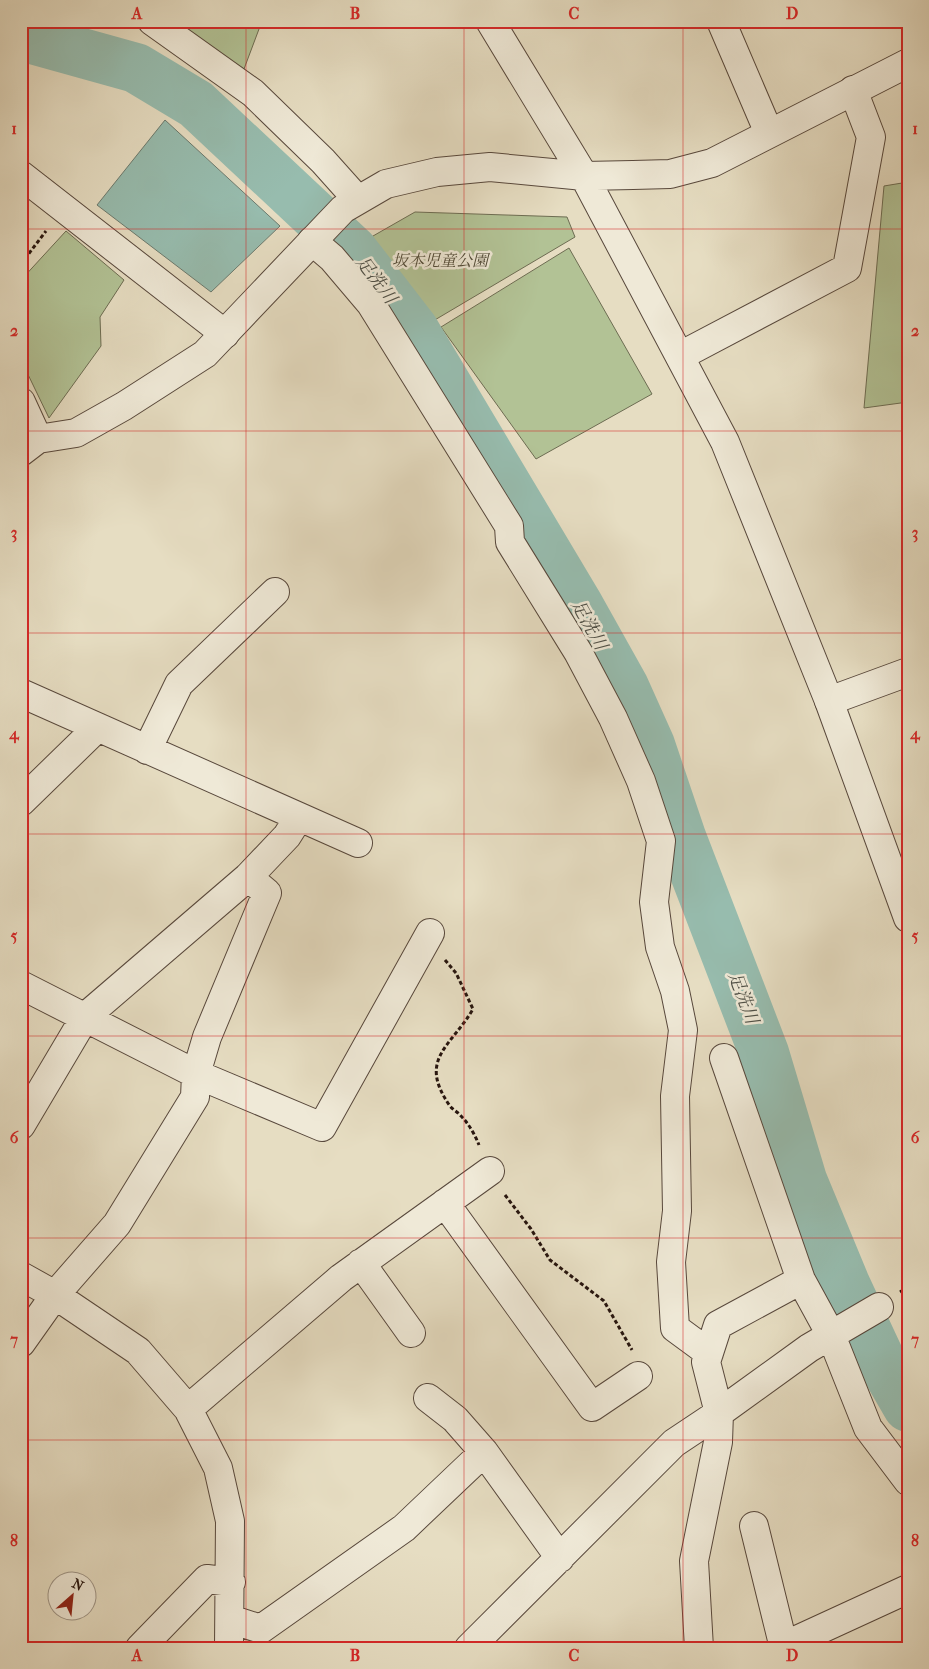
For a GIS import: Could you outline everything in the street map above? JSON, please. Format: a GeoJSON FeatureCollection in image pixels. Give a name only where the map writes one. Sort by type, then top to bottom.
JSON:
{"type":"FeatureCollection","features":[{"type":"Feature","properties":{"kind":"street"},"geometry":{"type":"LineString","coordinates":[[152,21],[253,93],[323,161],[350,204]]}},
{"type":"Feature","properties":{"kind":"street"},"geometry":{"type":"LineString","coordinates":[[490,21],[584,176],[725,442],[829,701],[908,918]]}},
{"type":"Feature","properties":{"kind":"street"},"geometry":{"type":"LineString","coordinates":[[721,21],[769,133]]}},
{"type":"Feature","properties":{"kind":"street"},"geometry":{"type":"LineString","coordinates":[[21,402],[30,445],[76,433],[124,406],[205,354],[315,238],[350,204],[386,184],[437,172],[490,167],[584,176],[670,174],[686,171],[712,163],[908,63]]}},
{"type":"Feature","properties":{"kind":"street"},"geometry":{"type":"LineString","coordinates":[[680,356],[847,268],[871,137],[853,90]]}},
{"type":"Feature","properties":{"kind":"street"},"geometry":{"type":"LineString","coordinates":[[21,176],[225,334]]}},
{"type":"Feature","properties":{"kind":"street"},"geometry":{"type":"LineString","coordinates":[[315,238],[371,304],[509,526],[510,542],[578,652],[613,718],[642,781],[661,841],[654,902],[660,947],[675,991],[683,1030],[675,1096],[677,1211],[671,1262],[674,1328],[709,1353]]}},
{"type":"Feature","properties":{"kind":"street"},"geometry":{"type":"LineString","coordinates":[[147,750],[179,684],[276,592]]}},
{"type":"Feature","properties":{"kind":"street"},"geometry":{"type":"LineString","coordinates":[[829,701],[908,672]]}},
{"type":"Feature","properties":{"kind":"street"},"geometry":{"type":"LineString","coordinates":[[21,694],[358,843]]}},
{"type":"Feature","properties":{"kind":"street"},"geometry":{"type":"LineString","coordinates":[[21,802],[97,728]]}},
{"type":"Feature","properties":{"kind":"street"},"geometry":{"type":"LineString","coordinates":[[21,1125],[84,1017],[248,877],[287,836],[299,817]]}},
{"type":"Feature","properties":{"kind":"street"},"geometry":{"type":"LineString","coordinates":[[21,1343],[55,1295],[117,1224],[195,1097],[196,1074],[207,1037],[267,893],[248,877]]}},
{"type":"Feature","properties":{"kind":"street"},"geometry":{"type":"LineString","coordinates":[[21,985],[196,1074],[322,1127],[430,933]]}},
{"type":"Feature","properties":{"kind":"street"},"geometry":{"type":"LineString","coordinates":[[724,1058],[801,1280],[837,1332],[868,1428],[908,1481]]}},
{"type":"Feature","properties":{"kind":"street"},"geometry":{"type":"LineString","coordinates":[[188,1409],[340,1278],[490,1171]]}},
{"type":"Feature","properties":{"kind":"street"},"geometry":{"type":"LineString","coordinates":[[445,1203],[592,1407],[638,1376]]}},
{"type":"Feature","properties":{"kind":"street"},"geometry":{"type":"LineString","coordinates":[[361,1263],[411,1333]]}},
{"type":"Feature","properties":{"kind":"street"},"geometry":{"type":"LineString","coordinates":[[21,1276],[55,1295],[138,1350],[188,1409],[218,1468],[230,1521],[229,1648]]}},
{"type":"Feature","properties":{"kind":"street"},"geometry":{"type":"LineString","coordinates":[[699,1648],[694,1561],[718,1442],[719,1413],[706,1362],[718,1325],[801,1280]]}},
{"type":"Feature","properties":{"kind":"street"},"geometry":{"type":"LineString","coordinates":[[469,1648],[674,1443],[837,1332],[879,1307]]}},
{"type":"Feature","properties":{"kind":"street"},"geometry":{"type":"LineString","coordinates":[[428,1398],[455,1418],[484,1452],[560,1558]]}},
{"type":"Feature","properties":{"kind":"street"},"geometry":{"type":"LineString","coordinates":[[230,1619],[261,1630],[404,1528],[484,1452]]}},
{"type":"Feature","properties":{"kind":"street"},"geometry":{"type":"LineString","coordinates":[[754,1526],[784,1647],[908,1589]]}},
{"type":"Feature","properties":{"kind":"street"},"geometry":{"type":"LineString","coordinates":[[140,1648],[207,1579],[231,1582]]}},
{"type":"Feature","properties":{"kind":"path"},"geometry":{"type":"LineString","coordinates":[[21,264],[63,208]]}},
{"type":"Feature","properties":{"kind":"green space"},"geometry":{"type":"Polygon","coordinates":[[[170,21],[262,21],[244,69],[170,21]]]}},
{"type":"Feature","properties":{"kind":"green space"},"geometry":{"type":"Polygon","coordinates":[[[908,182],[908,402],[864,408],[884,186],[908,182]]]}},
{"type":"Feature","properties":{"kind":"green space","name":"坂本児童公園"},"geometry":{"type":"Polygon","coordinates":[[[415,212],[567,217],[575,237],[428,324],[366,240],[415,212]]]}},
{"type":"Feature","properties":{"kind":"green space"},"geometry":{"type":"Polygon","coordinates":[[[66,231],[124,280],[100,317],[101,346],[49,418],[21,360],[21,280],[66,231]]]}},
{"type":"Feature","properties":{"kind":"green space"},"geometry":{"type":"Polygon","coordinates":[[[569,248],[652,394],[536,459],[441,327],[569,248]]]}},
{"type":"Feature","properties":{"kind":"shaded area"},"geometry":{"type":"Polygon","coordinates":[[[165,120],[280,226],[211,292],[97,205],[165,120]]]}},
{"type":"Feature","properties":{"kind":"waterway","name":"足洗川"},"geometry":{"type":"LineString","coordinates":[[21,36],[136,68],[196,104],[353,251],[414,330],[577,603],[624,687],[650,745],[681,837],[764,1053],[802,1180],[845,1284],[879,1357],[908,1407]]}}]}
